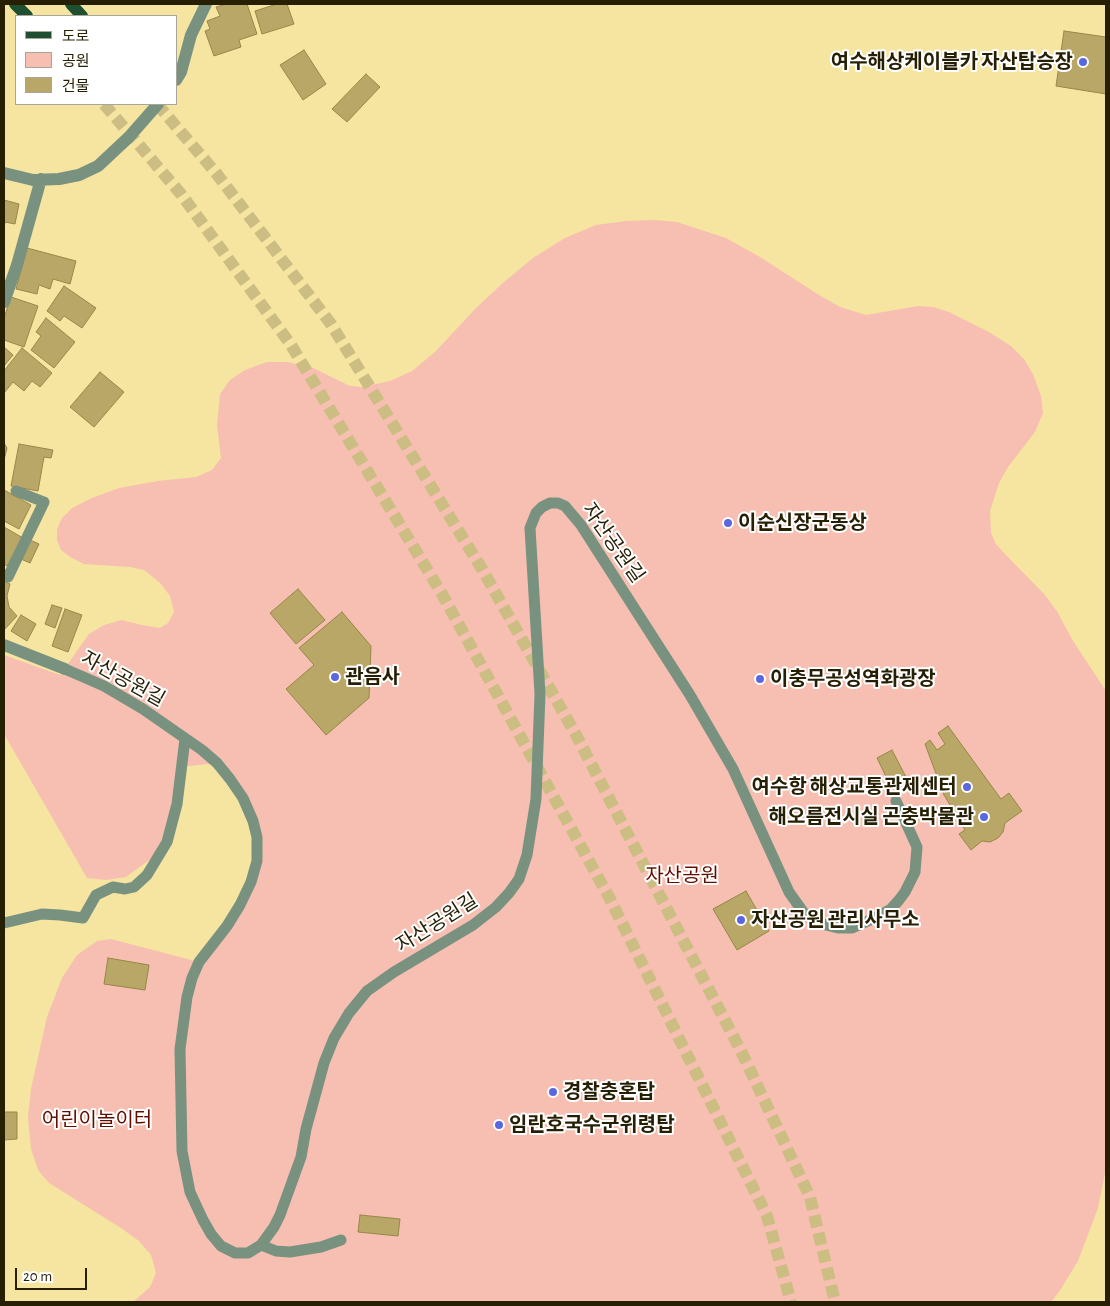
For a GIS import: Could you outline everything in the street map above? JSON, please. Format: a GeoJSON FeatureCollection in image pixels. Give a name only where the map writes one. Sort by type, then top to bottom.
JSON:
{"type":"FeatureCollection","features":[{"type":"Feature","properties":{"kind":"main road"},"geometry":{"type":"LineString","coordinates":[[15,4],[26,15]]}},
{"type":"Feature","properties":{"kind":"main road"},"geometry":{"type":"LineString","coordinates":[[71,4],[81,15]]}},
{"type":"Feature","properties":{"kind":"street"},"geometry":{"type":"LineString","coordinates":[[178,77],[191,35],[206,4]]}},
{"type":"Feature","properties":{"kind":"street"},"geometry":{"type":"LineString","coordinates":[[4,173],[22,178],[41,180],[79,175],[98,166],[129,137],[157,105]]}},
{"type":"Feature","properties":{"kind":"street"},"geometry":{"type":"LineString","coordinates":[[4,302],[41,180]]}},
{"type":"Feature","properties":{"kind":"street","name":"자산공원길"},"geometry":{"type":"LineString","coordinates":[[4,645],[65,669]]}},
{"type":"Feature","properties":{"kind":"lane"},"geometry":{"type":"LineString","coordinates":[[4,575],[8,577],[44,502],[16,490]]}},
{"type":"Feature","properties":{"kind":"lane","name":"자산공원길"},"geometry":{"type":"LineString","coordinates":[[65,669],[104,686],[144,709],[217,763],[243,798],[253,821],[257,837],[257,861],[251,882],[240,905],[227,926],[199,962],[192,978],[187,997],[180,1049],[182,1152],[190,1192],[203,1220],[216,1240],[225,1248],[235,1253],[248,1253],[261,1245],[280,1215],[301,1157],[306,1128],[324,1063],[334,1038],[349,1013],[367,991],[394,972],[472,925],[496,907],[519,879],[527,855],[536,799],[540,694],[530,528],[536,513],[542,507],[550,503],[558,503],[564,506],[581,525],[690,695],[729,761],[789,892],[806,916],[815,922],[826,925],[838,928],[852,928],[877,918],[891,909],[902,896],[915,872],[917,847],[896,801]]}},
{"type":"Feature","properties":{"kind":"lane"},"geometry":{"type":"LineString","coordinates":[[4,923],[42,914],[82,918],[96,896],[113,887],[125,889],[134,887],[146,875],[157,862],[167,842],[177,804],[185,739]]}},
{"type":"Feature","properties":{"kind":"lane"},"geometry":{"type":"LineString","coordinates":[[261,1245],[276,1251],[290,1252],[341,1240]]}},
{"type":"Feature","properties":{"kind":"green space","name":"자산공원"},"geometry":{"type":"Polygon","coordinates":[[[655,220],[677,222],[726,238],[840,307],[866,315],[918,306],[933,307],[949,312],[989,332],[1011,346],[1024,359],[1033,374],[1041,396],[1043,413],[1035,432],[1008,467],[999,483],[990,511],[991,533],[996,544],[1045,595],[1106,691],[1106,1168],[1098,1208],[1078,1261],[1051,1302],[133,1302],[150,1287],[156,1273],[151,1255],[139,1241],[121,1228],[49,1183],[38,1170],[31,1149],[28,1117],[31,1089],[47,1017],[62,978],[77,955],[97,941],[111,939],[199,962],[227,926],[257,861],[253,821],[217,763],[179,767],[164,838],[156,855],[126,877],[106,880],[87,878],[4,734],[4,655],[60,675],[89,634],[104,625],[122,620],[160,628],[168,623],[174,612],[170,596],[160,583],[144,570],[130,567],[84,564],[61,550],[57,540],[57,529],[62,518],[72,508],[119,488],[196,477],[212,470],[221,458],[217,425],[220,394],[230,380],[245,370],[267,362],[287,362],[313,368],[350,386],[362,387],[390,381],[412,371],[435,352],[476,308],[504,282],[533,258],[565,238],[596,225],[655,220]]]}},
{"type":"Feature","properties":{"kind":"building"},"geometry":{"type":"Polygon","coordinates":[[[226,4],[247,4],[257,34],[239,40],[241,47],[214,56],[205,31],[210,29],[207,21],[220,16],[216,7],[226,4]]]}},
{"type":"Feature","properties":{"kind":"building"},"geometry":{"type":"Polygon","coordinates":[[[277,4],[287,4],[294,24],[262,34],[255,11],[277,4]]]}},
{"type":"Feature","properties":{"kind":"building","name":"여수해상케이블카 자산탑승장"},"geometry":{"type":"Polygon","coordinates":[[[1064,31],[1106,37],[1106,94],[1056,86],[1064,31]]]}},
{"type":"Feature","properties":{"kind":"building"},"geometry":{"type":"Polygon","coordinates":[[[304,50],[326,84],[303,100],[280,65],[304,50]]]}},
{"type":"Feature","properties":{"kind":"building"},"geometry":{"type":"Polygon","coordinates":[[[366,74],[380,87],[347,122],[332,109],[366,74]]]}},
{"type":"Feature","properties":{"kind":"building"},"geometry":{"type":"Polygon","coordinates":[[[4,200],[19,204],[15,224],[5,222],[4,227],[4,200]]]}},
{"type":"Feature","properties":{"kind":"building"},"geometry":{"type":"Polygon","coordinates":[[[27,248],[76,261],[70,284],[53,279],[50,289],[39,285],[37,294],[16,289],[27,248]]]}},
{"type":"Feature","properties":{"kind":"building"},"geometry":{"type":"Polygon","coordinates":[[[64,286],[96,308],[82,328],[64,316],[60,321],[47,311],[64,286]]]}},
{"type":"Feature","properties":{"kind":"building"},"geometry":{"type":"Polygon","coordinates":[[[11,297],[38,306],[24,347],[4,340],[4,318],[11,297]]]}},
{"type":"Feature","properties":{"kind":"building"},"geometry":{"type":"Polygon","coordinates":[[[46,318],[75,342],[54,368],[31,350],[41,336],[36,332],[46,318]]]}},
{"type":"Feature","properties":{"kind":"building"},"geometry":{"type":"Polygon","coordinates":[[[4,347],[13,355],[4,366],[4,347]]]}},
{"type":"Feature","properties":{"kind":"building"},"geometry":{"type":"Polygon","coordinates":[[[22,348],[52,373],[40,387],[32,381],[24,391],[13,382],[4,393],[4,371],[22,348]]]}},
{"type":"Feature","properties":{"kind":"building"},"geometry":{"type":"Polygon","coordinates":[[[100,372],[124,392],[94,427],[70,407],[100,372]]]}},
{"type":"Feature","properties":{"kind":"building"},"geometry":{"type":"Polygon","coordinates":[[[4,443],[7,448],[4,460],[4,443]]]}},
{"type":"Feature","properties":{"kind":"building"},"geometry":{"type":"Polygon","coordinates":[[[19,444],[53,450],[51,458],[44,457],[38,491],[11,486],[19,444]]]}},
{"type":"Feature","properties":{"kind":"building"},"geometry":{"type":"Polygon","coordinates":[[[4,490],[31,505],[19,529],[4,521],[4,490]]]}},
{"type":"Feature","properties":{"kind":"building"},"geometry":{"type":"Polygon","coordinates":[[[4,527],[23,538],[7,566],[4,564],[4,527]]]}},
{"type":"Feature","properties":{"kind":"building"},"geometry":{"type":"Polygon","coordinates":[[[30,540],[39,544],[30,563],[21,559],[30,540]]]}},
{"type":"Feature","properties":{"kind":"building"},"geometry":{"type":"Polygon","coordinates":[[[4,581],[10,584],[7,596],[9,607],[17,616],[4,630],[4,581]]]}},
{"type":"Feature","properties":{"kind":"building"},"geometry":{"type":"Polygon","coordinates":[[[298,589],[325,620],[296,644],[270,613],[298,589]]]}},
{"type":"Feature","properties":{"kind":"building"},"geometry":{"type":"Polygon","coordinates":[[[52,605],[62,608],[55,628],[45,624],[52,605]]]}},
{"type":"Feature","properties":{"kind":"building"},"geometry":{"type":"Polygon","coordinates":[[[65,609],[82,615],[68,652],[52,646],[65,609]]]}},
{"type":"Feature","properties":{"kind":"building","name":"관음사"},"geometry":{"type":"Polygon","coordinates":[[[342,612],[371,646],[369,698],[326,735],[286,689],[314,665],[299,648],[342,612]]]}},
{"type":"Feature","properties":{"kind":"building"},"geometry":{"type":"Polygon","coordinates":[[[21,615],[36,624],[27,641],[11,631],[21,615]]]}},
{"type":"Feature","properties":{"kind":"building","name":"여수항 해상교통관제센터"},"geometry":{"type":"Polygon","coordinates":[[[948,726],[1001,799],[1009,793],[1022,811],[1005,823],[1003,832],[998,838],[990,842],[982,841],[971,850],[959,834],[965,830],[944,795],[925,744],[930,740],[937,750],[945,744],[938,733],[948,726]]]}},
{"type":"Feature","properties":{"kind":"building"},"geometry":{"type":"Polygon","coordinates":[[[892,750],[907,779],[891,787],[877,758],[892,750]]]}},
{"type":"Feature","properties":{"kind":"building","name":"자산공원 관리사무소"},"geometry":{"type":"Polygon","coordinates":[[[746,891],[769,931],[737,950],[713,909],[746,891]]]}},
{"type":"Feature","properties":{"kind":"building"},"geometry":{"type":"Polygon","coordinates":[[[108,958],[149,965],[145,990],[104,984],[108,958]]]}},
{"type":"Feature","properties":{"kind":"building"},"geometry":{"type":"Polygon","coordinates":[[[4,1112],[17,1112],[17,1139],[4,1140],[4,1112]]]}},
{"type":"Feature","properties":{"kind":"building"},"geometry":{"type":"Polygon","coordinates":[[[360,1215],[400,1219],[398,1236],[358,1232],[360,1215]]]}},
{"type":"Feature","properties":{"kind":"tunnel"},"geometry":{"type":"LineString","coordinates":[[105,105],[181,194],[291,345],[442,594],[610,899],[767,1216],[791,1302]]}},
{"type":"Feature","properties":{"kind":"tunnel"},"geometry":{"type":"LineString","coordinates":[[158,105],[216,173],[331,324],[482,569],[575,733],[742,1053],[810,1197],[835,1302]]}},
{"type":"Feature","properties":{"kind":"place","name":"여수해상케이블카 자산탑승장"},"geometry":{"type":"Point","coordinates":[1083,62]}},
{"type":"Feature","properties":{"kind":"place","name":"이순신장군동상"},"geometry":{"type":"Point","coordinates":[728,523]}},
{"type":"Feature","properties":{"kind":"place","name":"관음사"},"geometry":{"type":"Point","coordinates":[335,677]}},
{"type":"Feature","properties":{"kind":"place","name":"이충무공성역화광장"},"geometry":{"type":"Point","coordinates":[760,679]}},
{"type":"Feature","properties":{"kind":"place","name":"여수항 해상교통관제센터"},"geometry":{"type":"Point","coordinates":[967,787]}},
{"type":"Feature","properties":{"kind":"place","name":"해오름전시실 곤충박물관"},"geometry":{"type":"Point","coordinates":[984,817]}},
{"type":"Feature","properties":{"kind":"place","name":"자산공원 관리사무소"},"geometry":{"type":"Point","coordinates":[741,920]}},
{"type":"Feature","properties":{"kind":"place","name":"경찰충혼탑"},"geometry":{"type":"Point","coordinates":[553,1092]}},
{"type":"Feature","properties":{"kind":"place","name":"임란호국수군위령탑"},"geometry":{"type":"Point","coordinates":[499,1125]}},
{"type":"Feature","properties":{"kind":"park label","name":"어린이놀이터"},"geometry":{"type":"Point","coordinates":[97,1120]}}]}
